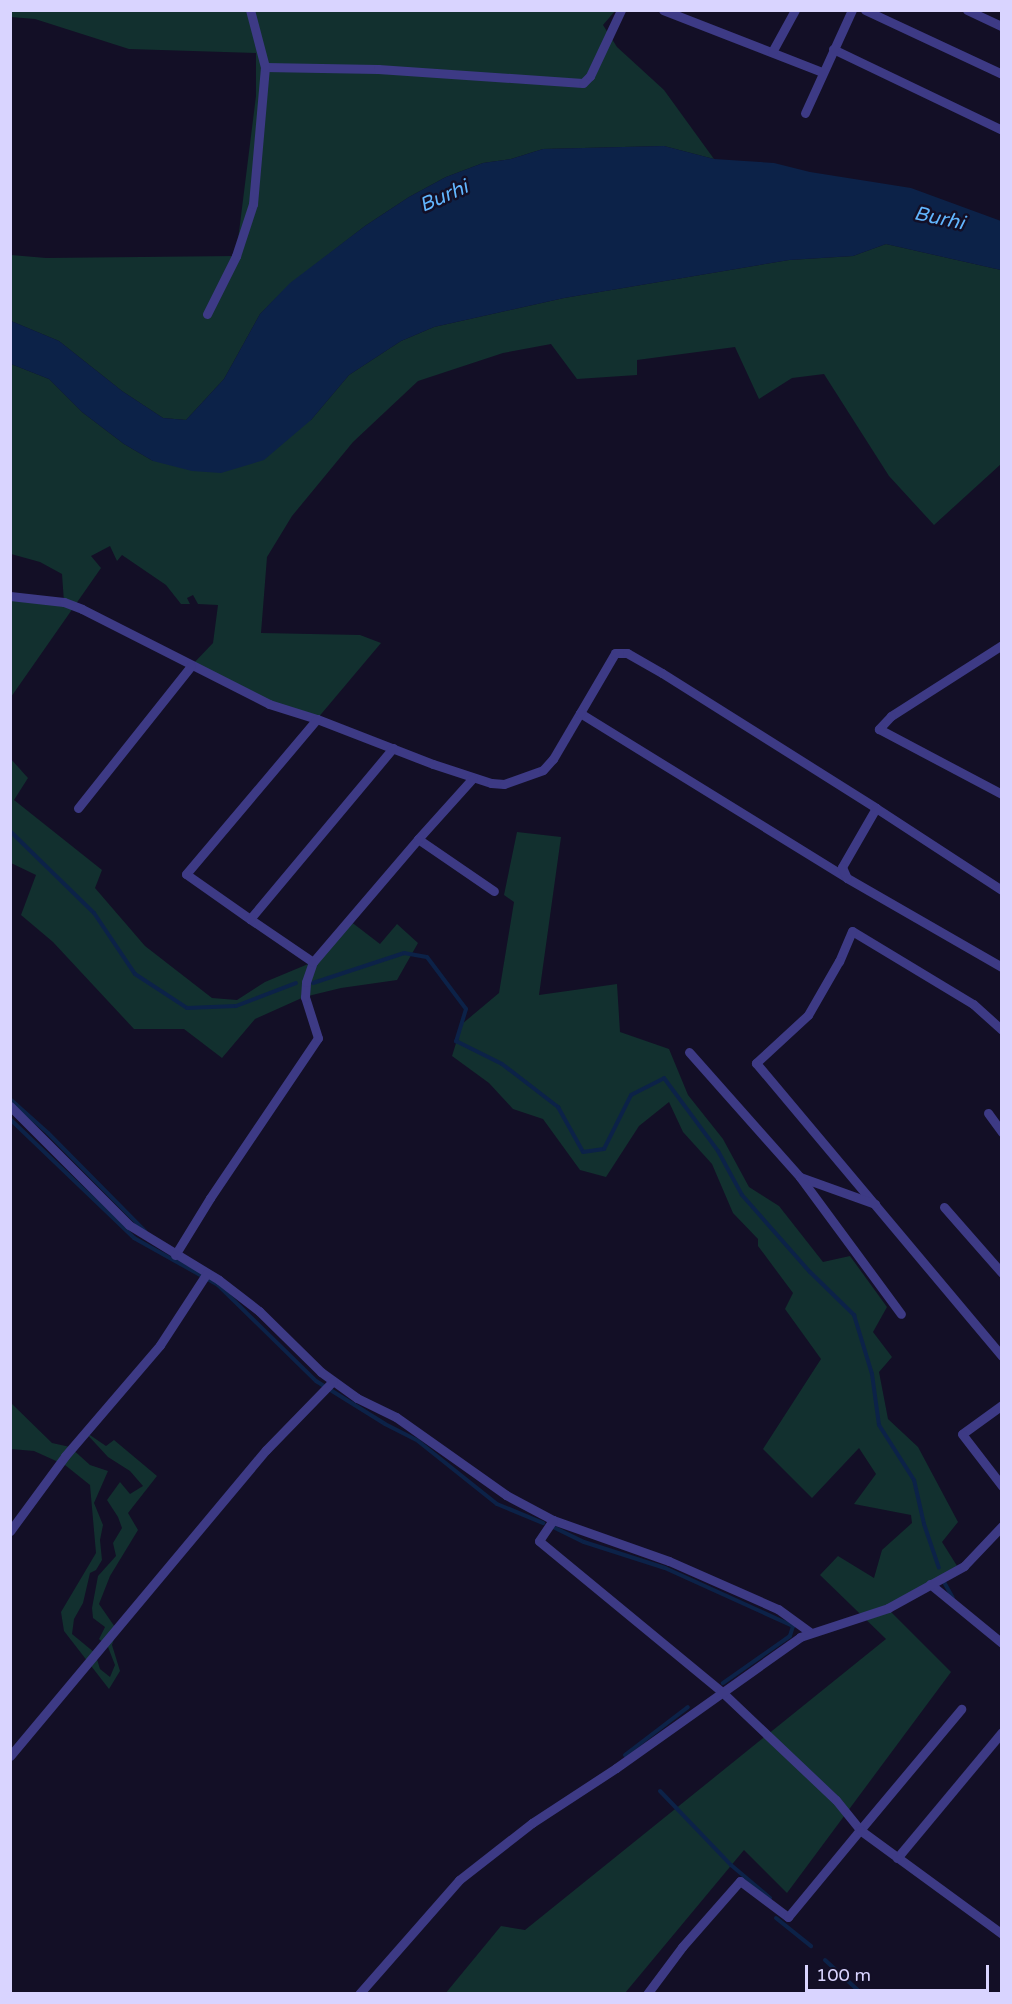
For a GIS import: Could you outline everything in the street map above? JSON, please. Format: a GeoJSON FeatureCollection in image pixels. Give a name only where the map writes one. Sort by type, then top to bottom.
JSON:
{"type":"FeatureCollection","features":[{"type":"Feature","properties":{"kind":"street"},"geometry":{"type":"LineString","coordinates":[[207,314],[236,256],[253,204],[265,67],[250,10]]}},
{"type":"Feature","properties":{"kind":"street"},"geometry":{"type":"LineString","coordinates":[[265,67],[378,69],[583,83],[590,76],[621,10]]}},
{"type":"Feature","properties":{"kind":"street"},"geometry":{"type":"LineString","coordinates":[[663,10],[822,72]]}},
{"type":"Feature","properties":{"kind":"street"},"geometry":{"type":"LineString","coordinates":[[772,52],[795,10]]}},
{"type":"Feature","properties":{"kind":"street"},"geometry":{"type":"LineString","coordinates":[[805,113],[851,13],[839,10]]}},
{"type":"Feature","properties":{"kind":"street"},"geometry":{"type":"LineString","coordinates":[[865,10],[1002,74]]}},
{"type":"Feature","properties":{"kind":"street"},"geometry":{"type":"LineString","coordinates":[[967,10],[1002,26]]}},
{"type":"Feature","properties":{"kind":"street"},"geometry":{"type":"LineString","coordinates":[[834,49],[1002,130]]}},
{"type":"Feature","properties":{"kind":"street"},"geometry":{"type":"LineString","coordinates":[[10,596],[64,603],[82,609],[269,704],[317,719],[473,778],[504,784],[543,770],[553,759],[615,653],[627,653],[876,808],[1002,890]]}},
{"type":"Feature","properties":{"kind":"street"},"geometry":{"type":"LineString","coordinates":[[1002,645],[891,716],[879,729],[1002,794]]}},
{"type":"Feature","properties":{"kind":"street"},"geometry":{"type":"LineString","coordinates":[[78,808],[191,666]]}},
{"type":"Feature","properties":{"kind":"street"},"geometry":{"type":"LineString","coordinates":[[580,713],[847,878],[1002,968]]}},
{"type":"Feature","properties":{"kind":"street"},"geometry":{"type":"LineString","coordinates":[[314,962],[186,874],[317,719]]}},
{"type":"Feature","properties":{"kind":"street"},"geometry":{"type":"LineString","coordinates":[[250,919],[393,748]]}},
{"type":"Feature","properties":{"kind":"street"},"geometry":{"type":"LineString","coordinates":[[175,1255],[210,1197],[318,1038],[304,997],[306,982],[314,962],[473,778]]}},
{"type":"Feature","properties":{"kind":"street"},"geometry":{"type":"LineString","coordinates":[[847,878],[843,867],[876,808]]}},
{"type":"Feature","properties":{"kind":"street"},"geometry":{"type":"LineString","coordinates":[[418,839],[494,891]]}},
{"type":"Feature","properties":{"kind":"street"},"geometry":{"type":"LineString","coordinates":[[1002,1030],[973,1004],[852,932],[839,961],[808,1015],[756,1063],[1002,1356]]}},
{"type":"Feature","properties":{"kind":"street"},"geometry":{"type":"LineString","coordinates":[[689,1052],[800,1177],[901,1314]]}},
{"type":"Feature","properties":{"kind":"street"},"geometry":{"type":"LineString","coordinates":[[10,1106],[129,1225],[207,1273],[259,1311],[321,1372],[357,1398],[396,1417],[506,1495],[553,1520],[669,1561],[778,1609],[810,1632]]}},
{"type":"Feature","properties":{"kind":"street"},"geometry":{"type":"LineString","coordinates":[[988,1113],[1002,1132]]}},
{"type":"Feature","properties":{"kind":"street"},"geometry":{"type":"LineString","coordinates":[[800,1177],[877,1205]]}},
{"type":"Feature","properties":{"kind":"street"},"geometry":{"type":"LineString","coordinates":[[944,1207],[1002,1273]]}},
{"type":"Feature","properties":{"kind":"street"},"geometry":{"type":"LineString","coordinates":[[10,1531],[65,1456],[160,1345],[207,1273]]}},
{"type":"Feature","properties":{"kind":"street"},"geometry":{"type":"LineString","coordinates":[[10,1756],[266,1450],[333,1381]]}},
{"type":"Feature","properties":{"kind":"street"},"geometry":{"type":"LineString","coordinates":[[1002,1405],[962,1434],[1002,1486]]}},
{"type":"Feature","properties":{"kind":"street"},"geometry":{"type":"LineString","coordinates":[[553,1520],[539,1541],[721,1691],[836,1800],[860,1830],[1002,1934]]}},
{"type":"Feature","properties":{"kind":"street"},"geometry":{"type":"LineString","coordinates":[[359,1994],[459,1880],[532,1823],[616,1768],[721,1691],[810,1632],[888,1608],[964,1566],[1002,1526]]}},
{"type":"Feature","properties":{"kind":"street"},"geometry":{"type":"LineString","coordinates":[[930,1584],[1002,1643]]}},
{"type":"Feature","properties":{"kind":"street"},"geometry":{"type":"LineString","coordinates":[[648,1994],[682,1947],[740,1881],[788,1917],[809,1895],[961,1709]]}},
{"type":"Feature","properties":{"kind":"street"},"geometry":{"type":"LineString","coordinates":[[897,1858],[1002,1732]]}},
{"type":"Feature","properties":{"kind":"green space"},"geometry":{"type":"Polygon","coordinates":[[[11,11],[615,11],[603,25],[617,47],[664,90],[714,159],[664,146],[543,149],[511,159],[483,163],[446,177],[409,197],[365,226],[290,284],[260,314],[224,379],[186,420],[163,418],[122,391],[59,341],[11,321],[11,255],[46,258],[236,256],[256,96],[256,53],[129,49],[35,19],[11,17],[11,11]]]}},
{"type":"Feature","properties":{"kind":"green space"},"geometry":{"type":"Polygon","coordinates":[[[886,244],[1001,270],[1001,464],[934,525],[889,476],[824,374],[792,378],[759,399],[735,347],[637,360],[637,375],[577,379],[551,344],[503,353],[418,381],[353,442],[292,516],[267,557],[261,633],[360,635],[381,643],[317,719],[284,710],[191,666],[213,643],[218,605],[198,604],[193,595],[187,598],[190,604],[181,604],[166,585],[122,555],[117,561],[110,546],[91,556],[101,568],[11,697],[12,596],[64,602],[62,574],[40,562],[11,554],[11,364],[49,379],[82,412],[124,444],[153,461],[311,420],[349,375],[401,341],[434,327],[564,298],[789,260],[853,256],[886,244]]]}},
{"type":"Feature","properties":{"kind":"green space"},"geometry":{"type":"Polygon","coordinates":[[[10,758],[28,778],[14,800],[102,870],[95,888],[145,946],[212,998],[237,1000],[265,982],[313,962],[350,921],[380,944],[397,924],[418,943],[397,980],[341,988],[304,997],[255,1019],[222,1058],[184,1029],[134,1029],[53,942],[21,915],[36,875],[11,863],[10,758]]]}},
{"type":"Feature","properties":{"kind":"green space"},"geometry":{"type":"Polygon","coordinates":[[[517,832],[561,837],[539,995],[617,984],[620,1032],[669,1049],[688,1095],[723,1139],[749,1187],[779,1206],[823,1262],[850,1256],[887,1307],[873,1332],[892,1357],[879,1372],[888,1419],[918,1447],[958,1522],[942,1542],[959,1569],[888,1609],[951,1672],[787,1893],[744,1850],[625,1993],[445,1994],[501,1926],[525,1930],[886,1639],[820,1575],[838,1556],[874,1578],[882,1550],[912,1523],[911,1515],[854,1504],[876,1474],[859,1448],[812,1498],[763,1449],[821,1359],[785,1309],[793,1293],[758,1246],[758,1239],[733,1213],[712,1164],[683,1132],[669,1102],[639,1126],[606,1177],[580,1170],[543,1119],[513,1109],[489,1083],[452,1056],[462,1024],[499,993],[514,902],[504,895],[517,832]]]}},
{"type":"Feature","properties":{"kind":"green space"},"geometry":{"type":"Polygon","coordinates":[[[10,1402],[52,1443],[70,1447],[90,1465],[108,1471],[94,1503],[103,1525],[100,1540],[102,1560],[96,1570],[90,1573],[83,1603],[74,1619],[72,1634],[95,1653],[100,1669],[110,1677],[115,1665],[108,1647],[99,1639],[105,1627],[93,1618],[92,1608],[98,1576],[116,1556],[113,1543],[122,1528],[107,1500],[120,1482],[130,1494],[143,1486],[130,1471],[108,1457],[84,1431],[106,1446],[114,1440],[157,1476],[128,1513],[138,1530],[110,1576],[99,1604],[117,1630],[112,1645],[120,1671],[109,1689],[64,1631],[61,1612],[96,1553],[90,1485],[65,1465],[34,1451],[11,1449],[10,1402]]]}},
{"type":"Feature","properties":{"kind":"water","name":"Burhi"},"geometry":{"type":"Polygon","coordinates":[[[664,146],[714,159],[774,163],[810,172],[911,188],[1001,221],[1001,270],[886,244],[853,256],[789,260],[564,298],[434,327],[401,341],[349,375],[311,420],[264,460],[221,473],[192,471],[153,461],[124,444],[82,412],[49,379],[11,364],[11,321],[59,341],[122,391],[163,418],[186,420],[224,379],[260,314],[290,283],[365,226],[409,197],[446,177],[483,163],[511,159],[543,149],[664,146]]]}},
{"type":"Feature","properties":{"kind":"waterway"},"geometry":{"type":"LineString","coordinates":[[10,831],[94,913],[135,974],[187,1008],[236,1006],[296,983]]}},
{"type":"Feature","properties":{"kind":"waterway"},"geometry":{"type":"LineString","coordinates":[[313,983],[404,953],[427,957],[466,1009],[456,1041],[502,1064],[558,1107],[583,1152],[604,1149],[631,1095],[664,1078],[718,1151],[742,1195],[810,1272],[854,1315],[872,1374],[879,1425],[914,1480],[924,1524],[939,1568]]}},
{"type":"Feature","properties":{"kind":"waterway"},"geometry":{"type":"LineString","coordinates":[[10,1099],[48,1133],[145,1231]]}},
{"type":"Feature","properties":{"kind":"waterway"},"geometry":{"type":"LineString","coordinates":[[10,1119],[134,1238],[218,1285],[316,1381],[385,1424],[418,1441],[497,1504],[543,1523]]}},
{"type":"Feature","properties":{"kind":"waterway"},"geometry":{"type":"LineString","coordinates":[[553,1527],[584,1542],[665,1568],[793,1626],[790,1636],[723,1683]]}},
{"type":"Feature","properties":{"kind":"waterway"},"geometry":{"type":"LineString","coordinates":[[944,1582],[953,1598]]}},
{"type":"Feature","properties":{"kind":"waterway"},"geometry":{"type":"LineString","coordinates":[[625,1755],[688,1707]]}},
{"type":"Feature","properties":{"kind":"waterway"},"geometry":{"type":"LineString","coordinates":[[660,1791],[731,1865],[770,1898]]}},
{"type":"Feature","properties":{"kind":"waterway"},"geometry":{"type":"LineString","coordinates":[[776,1918],[811,1946]]}},
{"type":"Feature","properties":{"kind":"waterway"},"geometry":{"type":"LineString","coordinates":[[825,1960],[862,1994]]}}]}
